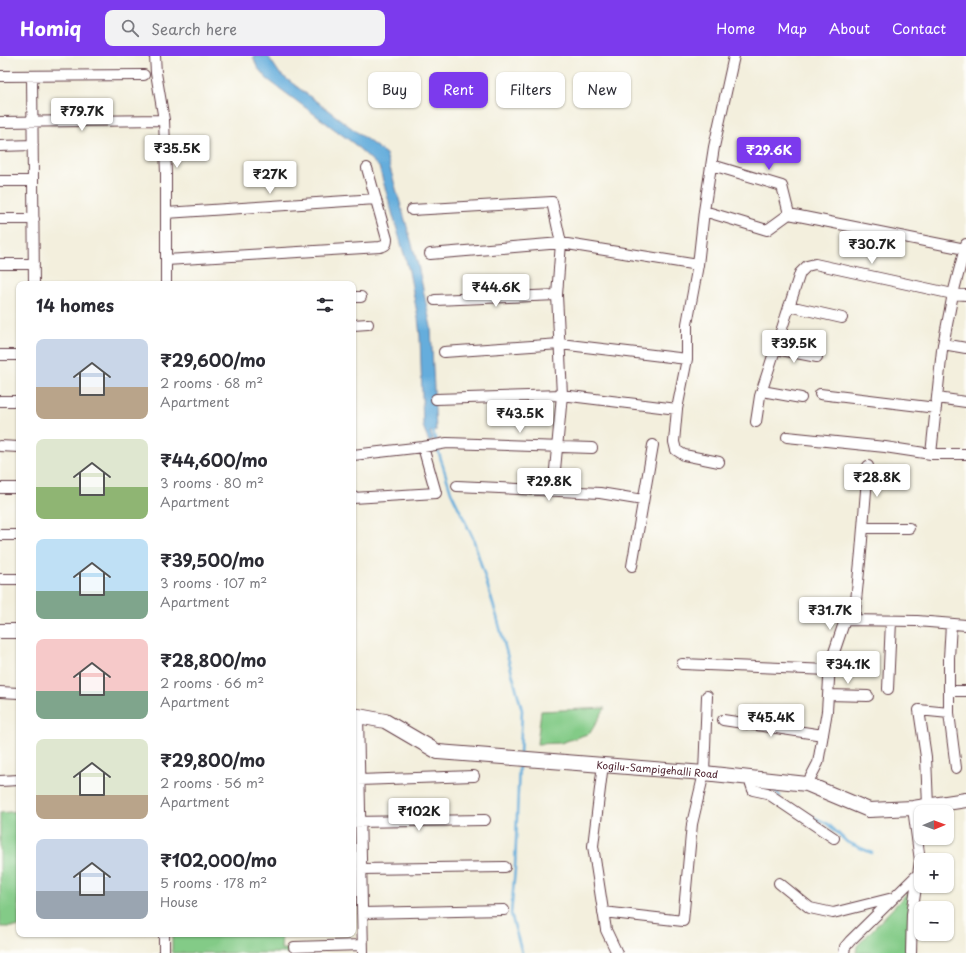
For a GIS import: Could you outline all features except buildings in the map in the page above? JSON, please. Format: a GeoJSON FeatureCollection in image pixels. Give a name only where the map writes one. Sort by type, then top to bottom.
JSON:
{"type":"FeatureCollection","features":[{"type":"Feature","properties":{"kind":"street"},"geometry":{"type":"LineString","coordinates":[[155,56],[156,73],[164,120],[166,281]]}},
{"type":"Feature","properties":{"kind":"street"},"geometry":{"type":"LineString","coordinates":[[719,462],[684,455],[676,450],[674,442],[677,409],[687,359],[687,324],[698,265],[704,211],[734,56]]}},
{"type":"Feature","properties":{"kind":"street"},"geometry":{"type":"LineString","coordinates":[[0,76],[144,75]]}},
{"type":"Feature","properties":{"kind":"street"},"geometry":{"type":"LineString","coordinates":[[32,76],[34,281]]}},
{"type":"Feature","properties":{"kind":"street"},"geometry":{"type":"LineString","coordinates":[[0,122],[164,120]]}},
{"type":"Feature","properties":{"kind":"street"},"geometry":{"type":"LineString","coordinates":[[0,146],[33,145]]}},
{"type":"Feature","properties":{"kind":"street"},"geometry":{"type":"LineString","coordinates":[[712,165],[782,186],[789,214]]}},
{"type":"Feature","properties":{"kind":"street"},"geometry":{"type":"LineString","coordinates":[[166,260],[385,246],[387,239],[367,168]]}},
{"type":"Feature","properties":{"kind":"street"},"geometry":{"type":"LineString","coordinates":[[0,180],[33,181]]}},
{"type":"Feature","properties":{"kind":"street"},"geometry":{"type":"LineString","coordinates":[[166,213],[376,199]]}},
{"type":"Feature","properties":{"kind":"street"},"geometry":{"type":"LineString","coordinates":[[412,210],[552,202],[561,243],[557,295],[562,395],[553,491]]}},
{"type":"Feature","properties":{"kind":"street"},"geometry":{"type":"LineString","coordinates":[[704,211],[767,230],[789,214],[965,247],[953,294],[943,344],[931,454]]}},
{"type":"Feature","properties":{"kind":"street"},"geometry":{"type":"LineString","coordinates":[[0,219],[34,219]]}},
{"type":"Feature","properties":{"kind":"street"},"geometry":{"type":"LineString","coordinates":[[430,254],[561,243],[698,265]]}},
{"type":"Feature","properties":{"kind":"street"},"geometry":{"type":"LineString","coordinates":[[0,264],[34,264]]}},
{"type":"Feature","properties":{"kind":"street"},"geometry":{"type":"LineString","coordinates":[[756,422],[762,392],[789,306],[800,273],[807,266],[815,264],[966,296]]}},
{"type":"Feature","properties":{"kind":"street"},"geometry":{"type":"LineString","coordinates":[[434,300],[557,295]]}},
{"type":"Feature","properties":{"kind":"street"},"geometry":{"type":"LineString","coordinates":[[789,306],[842,318]]}},
{"type":"Feature","properties":{"kind":"street"},"geometry":{"type":"LineString","coordinates":[[356,325],[368,324]]}},
{"type":"Feature","properties":{"kind":"street"},"geometry":{"type":"LineString","coordinates":[[444,352],[560,344],[687,359]]}},
{"type":"Feature","properties":{"kind":"street"},"geometry":{"type":"LineString","coordinates":[[943,344],[966,348]]}},
{"type":"Feature","properties":{"kind":"street"},"geometry":{"type":"LineString","coordinates":[[776,349],[817,357]]}},
{"type":"Feature","properties":{"kind":"street"},"geometry":{"type":"LineString","coordinates":[[0,355],[16,355]]}},
{"type":"Feature","properties":{"kind":"street"},"geometry":{"type":"LineString","coordinates":[[762,392],[801,398]]}},
{"type":"Feature","properties":{"kind":"street"},"geometry":{"type":"LineString","coordinates":[[820,394],[936,403],[966,402]]}},
{"type":"Feature","properties":{"kind":"street"},"geometry":{"type":"LineString","coordinates":[[436,399],[562,395],[677,409]]}},
{"type":"Feature","properties":{"kind":"street"},"geometry":{"type":"LineString","coordinates":[[0,401],[16,401]]}},
{"type":"Feature","properties":{"kind":"street"},"geometry":{"type":"LineString","coordinates":[[787,437],[931,454],[966,454]]}},
{"type":"Feature","properties":{"kind":"street"},"geometry":{"type":"LineString","coordinates":[[356,455],[447,443],[592,448]]}},
{"type":"Feature","properties":{"kind":"street"},"geometry":{"type":"LineString","coordinates":[[632,566],[653,445]]}},
{"type":"Feature","properties":{"kind":"street"},"geometry":{"type":"LineString","coordinates":[[0,446],[16,446]]}},
{"type":"Feature","properties":{"kind":"street"},"geometry":{"type":"LineString","coordinates":[[356,498],[436,493],[423,447]]}},
{"type":"Feature","properties":{"kind":"street"},"geometry":{"type":"LineString","coordinates":[[854,620],[868,466]]}},
{"type":"Feature","properties":{"kind":"street"},"geometry":{"type":"LineString","coordinates":[[457,486],[600,493],[643,500]]}},
{"type":"Feature","properties":{"kind":"street"},"geometry":{"type":"LineString","coordinates":[[0,488],[16,488]]}},
{"type":"Feature","properties":{"kind":"street"},"geometry":{"type":"LineString","coordinates":[[863,528],[909,528]]}},
{"type":"Feature","properties":{"kind":"street"},"geometry":{"type":"LineString","coordinates":[[0,534],[16,535]]}},
{"type":"Feature","properties":{"kind":"street"},"geometry":{"type":"LineString","coordinates":[[0,579],[16,579]]}},
{"type":"Feature","properties":{"kind":"street"},"geometry":{"type":"LineString","coordinates":[[807,784],[818,763],[827,711],[830,664],[845,620],[966,625]]}},
{"type":"Feature","properties":{"kind":"street"},"geometry":{"type":"LineString","coordinates":[[888,689],[892,621]]}},
{"type":"Feature","properties":{"kind":"street"},"geometry":{"type":"LineString","coordinates":[[952,624],[949,658],[949,713],[956,768]]}},
{"type":"Feature","properties":{"kind":"street"},"geometry":{"type":"LineString","coordinates":[[0,631],[16,631]]}},
{"type":"Feature","properties":{"kind":"street"},"geometry":{"type":"LineString","coordinates":[[682,664],[829,670]]}},
{"type":"Feature","properties":{"kind":"street"},"geometry":{"type":"LineString","coordinates":[[949,691],[966,691]]}},
{"type":"Feature","properties":{"kind":"street"},"geometry":{"type":"LineString","coordinates":[[0,692],[16,693]]}},
{"type":"Feature","properties":{"kind":"street"},"geometry":{"type":"LineString","coordinates":[[603,912],[683,921],[692,824],[704,773],[707,696]]}},
{"type":"Feature","properties":{"kind":"street"},"geometry":{"type":"LineString","coordinates":[[828,696],[868,696]]}},
{"type":"Feature","properties":{"kind":"street"},"geometry":{"type":"LineString","coordinates":[[928,805],[926,757],[919,710],[949,713]]}},
{"type":"Feature","properties":{"kind":"street"},"geometry":{"type":"LineString","coordinates":[[294,947],[362,949],[362,913],[357,884],[361,869],[357,822],[359,780],[356,715]]}},
{"type":"Feature","properties":{"kind":"street","name":"Kogilu-Sampigehalli Road"},"geometry":{"type":"LineString","coordinates":[[356,715],[385,721],[438,752],[603,764],[807,784],[869,810],[913,808]]}},
{"type":"Feature","properties":{"kind":"street"},"geometry":{"type":"LineString","coordinates":[[723,720],[823,735]]}},
{"type":"Feature","properties":{"kind":"street"},"geometry":{"type":"LineString","coordinates":[[603,764],[594,846],[606,930],[617,953]]}},
{"type":"Feature","properties":{"kind":"street"},"geometry":{"type":"LineString","coordinates":[[359,780],[474,776]]}},
{"type":"Feature","properties":{"kind":"street"},"geometry":{"type":"LineString","coordinates":[[749,778],[753,790],[767,793],[834,838]]}},
{"type":"Feature","properties":{"kind":"street"},"geometry":{"type":"LineString","coordinates":[[0,781],[16,780]]}},
{"type":"Feature","properties":{"kind":"street","name":"Kogilu-Sampigehalli Road"},"geometry":{"type":"LineString","coordinates":[[934,805],[966,800]]}},
{"type":"Feature","properties":{"kind":"street"},"geometry":{"type":"LineString","coordinates":[[913,808],[919,853]]}},
{"type":"Feature","properties":{"kind":"street"},"geometry":{"type":"LineString","coordinates":[[357,822],[485,820]]}},
{"type":"Feature","properties":{"kind":"street"},"geometry":{"type":"LineString","coordinates":[[361,869],[505,866]]}},
{"type":"Feature","properties":{"kind":"street"},"geometry":{"type":"LineString","coordinates":[[844,953],[845,947],[850,941],[914,878]]}},
{"type":"Feature","properties":{"kind":"street"},"geometry":{"type":"LineString","coordinates":[[779,884],[810,908],[833,912],[840,912],[893,898]]}},
{"type":"Feature","properties":{"kind":"street"},"geometry":{"type":"LineString","coordinates":[[911,953],[912,914],[915,893]]}},
{"type":"Feature","properties":{"kind":"street"},"geometry":{"type":"LineString","coordinates":[[362,913],[504,910]]}},
{"type":"Feature","properties":{"kind":"street"},"geometry":{"type":"LineString","coordinates":[[164,937],[164,953]]}},
{"type":"Feature","properties":{"kind":"green space"},"geometry":{"type":"Polygon","coordinates":[[[605,708],[590,733],[561,743],[537,744],[541,711],[605,708]]]}},
{"type":"Feature","properties":{"kind":"green space"},"geometry":{"type":"Polygon","coordinates":[[[16,811],[16,927],[0,927],[0,813],[16,811]]]}},
{"type":"Feature","properties":{"kind":"green space"},"geometry":{"type":"Polygon","coordinates":[[[911,889],[907,953],[856,953],[857,946],[911,889]]]}},
{"type":"Feature","properties":{"kind":"green space"},"geometry":{"type":"Polygon","coordinates":[[[172,937],[282,937],[281,949],[312,949],[312,953],[172,953],[172,937]]]}},
{"type":"Feature","properties":{"kind":"water"},"geometry":{"type":"Polygon","coordinates":[[[253,56],[268,56],[280,74],[386,154],[418,265],[431,327],[436,431],[430,432],[433,440],[429,442],[423,426],[418,318],[409,271],[379,167],[353,143],[267,79],[257,67],[253,56]]]}},
{"type":"Feature","properties":{"kind":"waterway"},"geometry":{"type":"LineString","coordinates":[[432,428],[436,442]]}},
{"type":"Feature","properties":{"kind":"waterway"},"geometry":{"type":"LineString","coordinates":[[437,447],[451,492],[473,538],[497,617],[522,710],[520,754]]}},
{"type":"Feature","properties":{"kind":"waterway"},"geometry":{"type":"LineString","coordinates":[[519,763],[515,869],[511,914],[522,953]]}},
{"type":"Feature","properties":{"kind":"waterway"},"geometry":{"type":"LineString","coordinates":[[770,785],[780,796]]}},
{"type":"Feature","properties":{"kind":"waterway"},"geometry":{"type":"LineString","coordinates":[[807,814],[828,824],[847,842],[872,853]]}}]}
